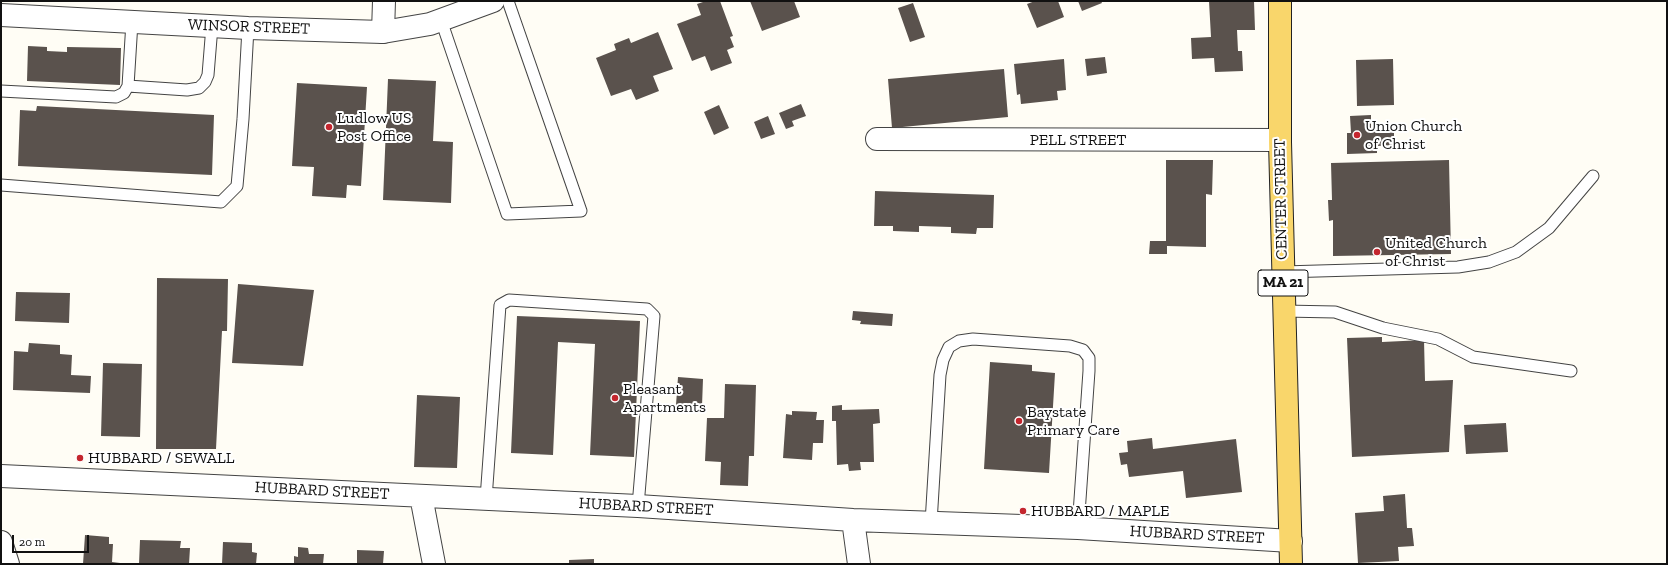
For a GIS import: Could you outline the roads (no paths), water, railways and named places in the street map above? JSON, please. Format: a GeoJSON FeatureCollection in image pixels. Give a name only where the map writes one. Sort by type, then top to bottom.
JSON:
{"type":"FeatureCollection","features":[{"type":"Feature","properties":{"kind":"main road","name":"CENTER STREET"},"geometry":{"type":"LineString","coordinates":[[1280,1],[1280,140],[1291,564]]}},
{"type":"Feature","properties":{"kind":"street"},"geometry":{"type":"LineString","coordinates":[[383,32],[384,1]]}},
{"type":"Feature","properties":{"kind":"street","name":"WINSOR STREET"},"geometry":{"type":"LineString","coordinates":[[1,15],[248,28],[383,32],[430,24],[493,1]]}},
{"type":"Feature","properties":{"kind":"street","name":"PELL STREET"},"geometry":{"type":"LineString","coordinates":[[877,139],[1280,140]]}},
{"type":"Feature","properties":{"kind":"street","name":"HUBBARD STREET"},"geometry":{"type":"LineString","coordinates":[[1,476],[638,506],[853,520],[1078,528],[1291,541]]}},
{"type":"Feature","properties":{"kind":"street"},"geometry":{"type":"LineString","coordinates":[[421,496],[434,564]]}},
{"type":"Feature","properties":{"kind":"street"},"geometry":{"type":"LineString","coordinates":[[853,520],[859,564]]}},
{"type":"Feature","properties":{"kind":"street"},"geometry":{"type":"LineString","coordinates":[[1,542],[8,564]]}},
{"type":"Feature","properties":{"kind":"lane"},"geometry":{"type":"LineString","coordinates":[[442,20],[507,214],[581,211],[508,1]]}},
{"type":"Feature","properties":{"kind":"lane"},"geometry":{"type":"LineString","coordinates":[[1,91],[116,97],[124,93],[128,86],[132,22]]}},
{"type":"Feature","properties":{"kind":"lane"},"geometry":{"type":"LineString","coordinates":[[128,86],[187,90],[199,88],[205,82],[208,75],[212,26]]}},
{"type":"Feature","properties":{"kind":"lane"},"geometry":{"type":"LineString","coordinates":[[1,185],[221,202],[237,186],[243,118],[248,28]]}},
{"type":"Feature","properties":{"kind":"lane"},"geometry":{"type":"LineString","coordinates":[[1283,272],[1458,267],[1489,262],[1516,252],[1549,228],[1593,176]]}},
{"type":"Feature","properties":{"kind":"lane"},"geometry":{"type":"LineString","coordinates":[[486,499],[500,305],[509,300],[647,309],[654,316],[638,506]]}},
{"type":"Feature","properties":{"kind":"lane"},"geometry":{"type":"LineString","coordinates":[[1284,311],[1335,312],[1384,328],[1438,339],[1473,357],[1571,371]]}},
{"type":"Feature","properties":{"kind":"lane"},"geometry":{"type":"LineString","coordinates":[[931,523],[940,375],[943,360],[949,347],[959,341],[973,340],[1070,346],[1083,350],[1089,358],[1078,528]]}},
{"type":"Feature","properties":{"kind":"place","name":"Ludlow US Post Office"},"geometry":{"type":"Point","coordinates":[329,127]}},
{"type":"Feature","properties":{"kind":"place","name":"Union Church of Christ"},"geometry":{"type":"Point","coordinates":[1357,135]}},
{"type":"Feature","properties":{"kind":"place","name":"United Church of Christ"},"geometry":{"type":"Point","coordinates":[1377,252]}},
{"type":"Feature","properties":{"kind":"place","name":"Pleasant Apartments"},"geometry":{"type":"Point","coordinates":[615,398]}},
{"type":"Feature","properties":{"kind":"place","name":"Baystate Primary Care"},"geometry":{"type":"Point","coordinates":[1019,421]}},
{"type":"Feature","properties":{"kind":"place","name":"HUBBARD / SEWALL"},"geometry":{"type":"Point","coordinates":[80,458]}},
{"type":"Feature","properties":{"kind":"place","name":"HUBBARD / MAPLE"},"geometry":{"type":"Point","coordinates":[1023,511]}}]}
